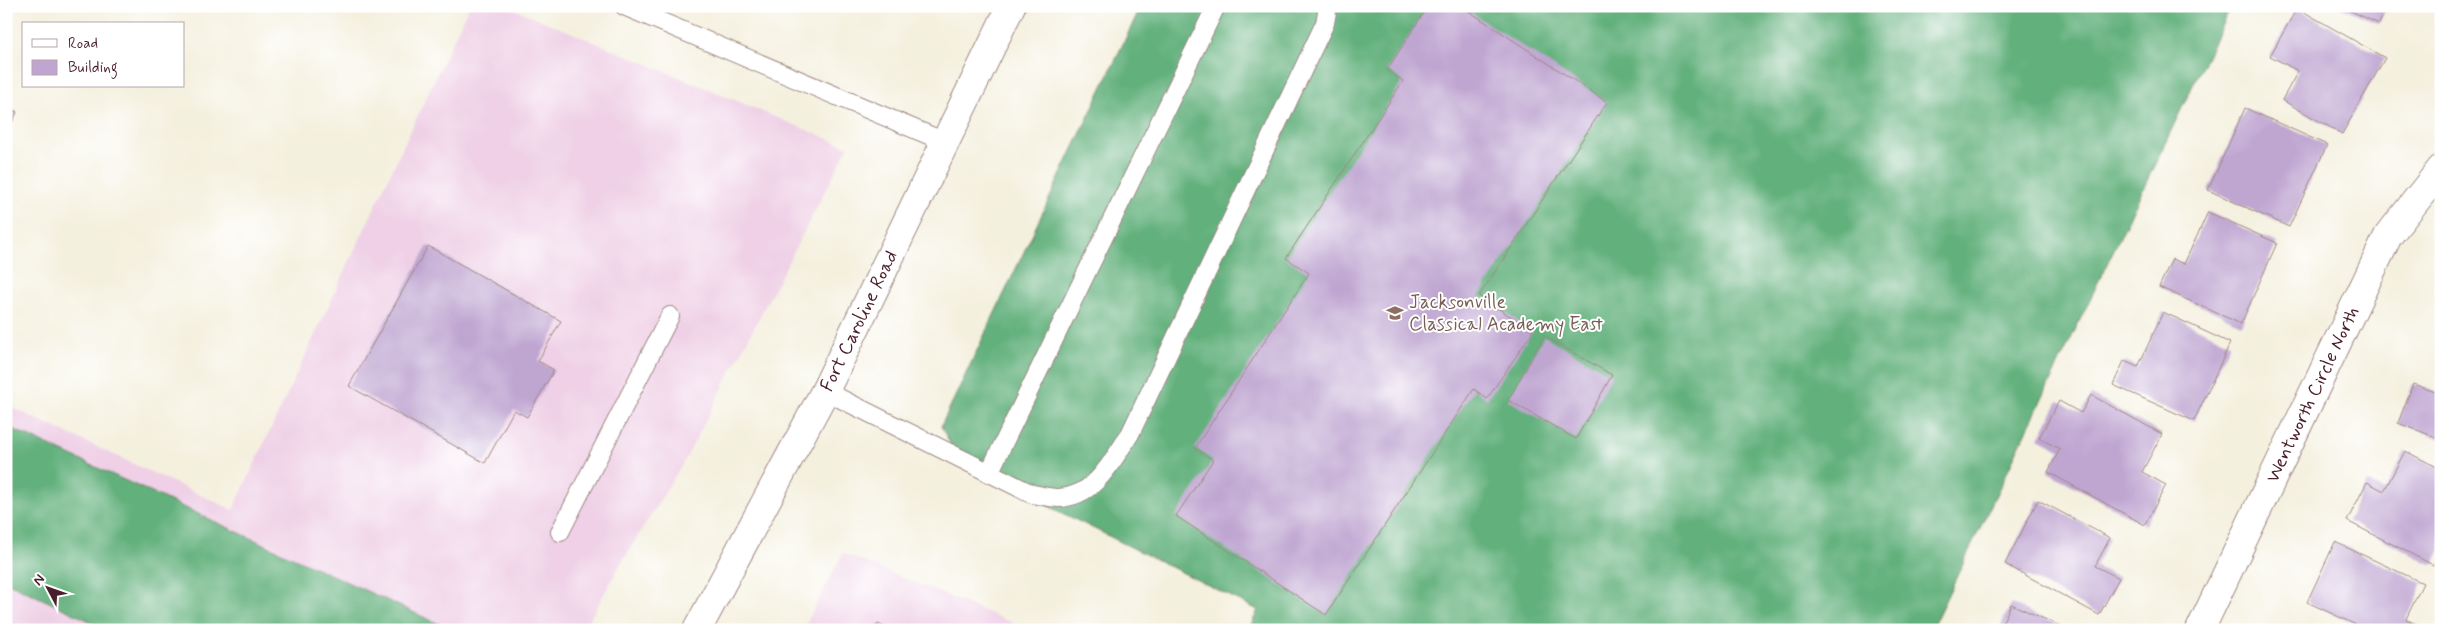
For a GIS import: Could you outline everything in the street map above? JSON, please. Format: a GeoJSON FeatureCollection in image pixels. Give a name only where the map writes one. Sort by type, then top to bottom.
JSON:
{"type":"FeatureCollection","features":[{"type":"Feature","properties":{"kind":"street","name":"Fort Caroline Road"},"geometry":{"type":"LineString","coordinates":[[697,630],[825,391],[1011,6]]}},
{"type":"Feature","properties":{"kind":"street","name":"Wentworth Circle North"},"geometry":{"type":"LineString","coordinates":[[2200,630],[2388,236],[2441,168]]}},
{"type":"Feature","properties":{"kind":"lane"},"geometry":{"type":"LineString","coordinates":[[624,6],[945,142]]}},
{"type":"Feature","properties":{"kind":"lane"},"geometry":{"type":"LineString","coordinates":[[989,473],[1216,6]]}},
{"type":"Feature","properties":{"kind":"lane"},"geometry":{"type":"LineString","coordinates":[[825,391],[1032,494],[1059,498],[1084,492],[1105,472],[1130,434],[1325,23],[1328,6]]}},
{"type":"Feature","properties":{"kind":"lane"},"geometry":{"type":"LineString","coordinates":[[560,532],[670,316]]}},
{"type":"Feature","properties":{"kind":"shaded area"},"geometry":{"type":"Polygon","coordinates":[[[469,6],[507,6],[848,147],[685,460],[620,565],[584,630],[6,630],[6,405],[233,510],[469,6]]]}},
{"type":"Feature","properties":{"kind":"shaded area"},"geometry":{"type":"Polygon","coordinates":[[[843,553],[1030,630],[803,630],[843,553]]]}},
{"type":"Feature","properties":{"kind":"green space"},"geometry":{"type":"Polygon","coordinates":[[[1141,6],[2231,6],[1931,630],[1249,630],[1258,610],[959,462],[941,426],[1141,6]]]}},
{"type":"Feature","properties":{"kind":"green space"},"geometry":{"type":"Polygon","coordinates":[[[6,426],[452,630],[109,630],[6,582],[6,426]]]}},
{"type":"Feature","properties":{"kind":"building","name":"Jacksonville Classical Academy East"},"geometry":{"type":"Polygon","coordinates":[[[1428,6],[1461,6],[1607,102],[1479,296],[1533,331],[1487,399],[1474,389],[1326,615],[1176,516],[1213,460],[1195,448],[1309,273],[1286,258],[1403,81],[1387,70],[1428,6]]]}},
{"type":"Feature","properties":{"kind":"building"},"geometry":{"type":"Polygon","coordinates":[[[2340,6],[2387,6],[2379,24],[2340,6]]]}},
{"type":"Feature","properties":{"kind":"building"},"geometry":{"type":"Polygon","coordinates":[[[2297,8],[2385,58],[2342,134],[2282,100],[2298,71],[2270,56],[2297,8]]]}},
{"type":"Feature","properties":{"kind":"building"},"geometry":{"type":"Polygon","coordinates":[[[6,107],[17,112],[6,135],[6,107]]]}},
{"type":"Feature","properties":{"kind":"building"},"geometry":{"type":"Polygon","coordinates":[[[2245,108],[2327,145],[2289,227],[2208,190],[2245,108]]]}},
{"type":"Feature","properties":{"kind":"building"},"geometry":{"type":"Polygon","coordinates":[[[2208,212],[2277,243],[2241,324],[2159,287],[2172,259],[2184,264],[2208,212]]]}},
{"type":"Feature","properties":{"kind":"building"},"geometry":{"type":"Polygon","coordinates":[[[428,246],[561,321],[538,361],[554,370],[527,417],[514,410],[485,463],[349,386],[428,246]]]}},
{"type":"Feature","properties":{"kind":"building"},"geometry":{"type":"Polygon","coordinates":[[[2163,312],[2230,343],[2194,421],[2113,385],[2124,361],[2138,367],[2163,312]]]}},
{"type":"Feature","properties":{"kind":"building"},"geometry":{"type":"Polygon","coordinates":[[[1544,336],[1612,375],[1576,439],[1508,400],[1544,336]]]}},
{"type":"Feature","properties":{"kind":"building"},"geometry":{"type":"Polygon","coordinates":[[[2413,384],[2441,394],[2441,439],[2398,423],[2413,384]]]}},
{"type":"Feature","properties":{"kind":"building"},"geometry":{"type":"Polygon","coordinates":[[[2091,395],[2162,434],[2142,472],[2166,485],[2145,525],[2048,472],[2060,449],[2039,438],[2059,401],[2081,413],[2091,395]]]}},
{"type":"Feature","properties":{"kind":"building"},"geometry":{"type":"Polygon","coordinates":[[[2405,451],[2441,469],[2441,550],[2433,565],[2347,521],[2367,482],[2384,491],[2405,451]]]}},
{"type":"Feature","properties":{"kind":"building"},"geometry":{"type":"Polygon","coordinates":[[[2038,500],[2110,538],[2095,566],[2119,578],[2099,615],[2005,564],[2038,500]]]}},
{"type":"Feature","properties":{"kind":"building"},"geometry":{"type":"Polygon","coordinates":[[[2335,542],[2423,583],[2406,619],[2421,627],[2420,630],[2367,630],[2307,602],[2335,542]]]}},
{"type":"Feature","properties":{"kind":"building"},"geometry":{"type":"Polygon","coordinates":[[[2011,604],[2069,630],[1999,630],[2011,604]]]}},
{"type":"Feature","properties":{"kind":"building"},"geometry":{"type":"Polygon","coordinates":[[[878,624],[890,630],[875,630],[878,624]]]}},
{"type":"Feature","properties":{"kind":"place","name":"Jacksonville Classical Academy East"},"geometry":{"type":"Point","coordinates":[1395,313]}}]}
